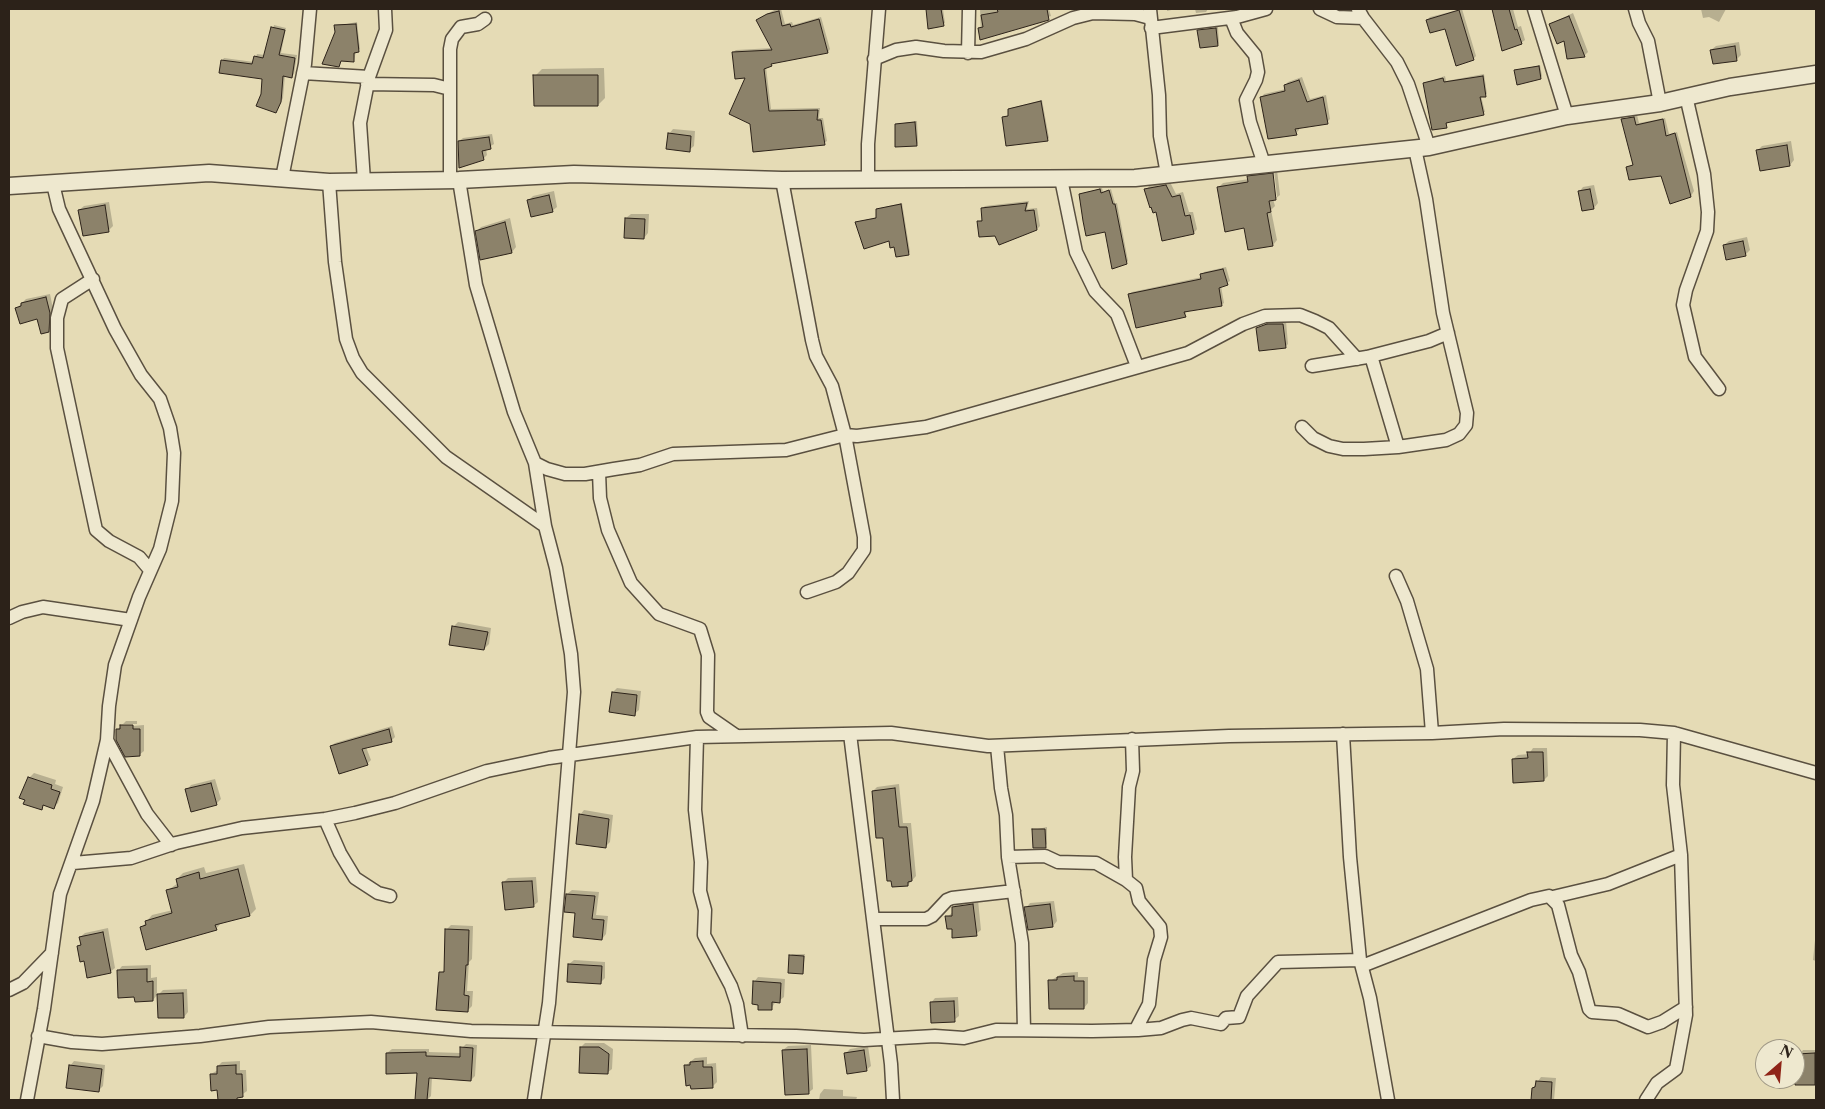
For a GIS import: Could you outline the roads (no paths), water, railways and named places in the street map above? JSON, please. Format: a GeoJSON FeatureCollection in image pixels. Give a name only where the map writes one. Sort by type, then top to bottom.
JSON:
{"type":"FeatureCollection","features":[{"type":"Feature","properties":{"kind":"street"},"geometry":{"type":"LineString","coordinates":[[282,178],[303,73],[310,9]]}},
{"type":"Feature","properties":{"kind":"street"},"geometry":{"type":"LineString","coordinates":[[364,181],[360,124],[368,81],[386,30],[385,9]]}},
{"type":"Feature","properties":{"kind":"street"},"geometry":{"type":"LineString","coordinates":[[868,180],[868,144],[879,9]]}},
{"type":"Feature","properties":{"kind":"street"},"geometry":{"type":"LineString","coordinates":[[968,9],[968,53]]}},
{"type":"Feature","properties":{"kind":"street"},"geometry":{"type":"LineString","coordinates":[[874,59],[906,47],[968,53],[981,52],[1026,40],[1073,18],[1093,13],[1135,14],[1151,18],[1231,18],[1266,9]]}},
{"type":"Feature","properties":{"kind":"street"},"geometry":{"type":"LineString","coordinates":[[1302,427],[1321,443],[1343,449],[1398,447],[1446,440],[1459,434],[1466,425],[1467,413],[1443,313],[1426,199],[1422,148],[1408,84],[1397,62],[1360,13],[1337,17],[1320,9]]}},
{"type":"Feature","properties":{"kind":"street"},"geometry":{"type":"LineString","coordinates":[[1534,9],[1567,116]]}},
{"type":"Feature","properties":{"kind":"street"},"geometry":{"type":"LineString","coordinates":[[1635,9],[1639,23],[1648,40],[1660,102]]}},
{"type":"Feature","properties":{"kind":"street"},"geometry":{"type":"LineString","coordinates":[[1151,18],[1159,95],[1160,136],[1167,174]]}},
{"type":"Feature","properties":{"kind":"street"},"geometry":{"type":"LineString","coordinates":[[1231,18],[1237,33],[1255,55],[1258,72],[1246,100],[1246,108],[1264,164]]}},
{"type":"Feature","properties":{"kind":"street"},"geometry":{"type":"LineString","coordinates":[[485,19],[478,24],[461,27],[452,39],[449,74],[454,180],[476,285],[514,412],[535,463],[545,526],[556,568],[571,654],[574,692],[545,1031],[534,1100]]}},
{"type":"Feature","properties":{"kind":"street"},"geometry":{"type":"LineString","coordinates":[[303,73],[368,81],[434,85],[450,89]]}},
{"type":"Feature","properties":{"kind":"street"},"geometry":{"type":"LineString","coordinates":[[9,186],[209,173],[330,182],[454,180],[574,174],[782,180],[1135,178],[1422,148],[1567,116],[1660,102],[1816,74]]}},
{"type":"Feature","properties":{"kind":"street"},"geometry":{"type":"LineString","coordinates":[[1686,96],[1704,174],[1708,212],[1707,231],[1686,290],[1683,305],[1695,357],[1718,389]]}},
{"type":"Feature","properties":{"kind":"street"},"geometry":{"type":"LineString","coordinates":[[1061,179],[1076,252],[1095,291],[1117,314],[1137,366]]}},
{"type":"Feature","properties":{"kind":"street"},"geometry":{"type":"LineString","coordinates":[[782,180],[804,302],[816,356],[832,386],[846,436],[864,537],[864,550],[856,564],[836,582],[807,592]]}},
{"type":"Feature","properties":{"kind":"street"},"geometry":{"type":"LineString","coordinates":[[330,182],[335,262],[346,339],[353,358],[374,387],[446,457],[545,526]]}},
{"type":"Feature","properties":{"kind":"street"},"geometry":{"type":"LineString","coordinates":[[27,1100],[44,1009],[60,894],[73,863],[93,801],[107,740],[109,706],[115,665],[150,570],[160,549],[172,501],[174,453],[170,428],[160,400],[141,375],[115,329],[59,209],[53,184]]}},
{"type":"Feature","properties":{"kind":"street"},"geometry":{"type":"LineString","coordinates":[[93,280],[66,294],[59,305],[59,357],[96,530],[109,541],[139,557],[150,570]]}},
{"type":"Feature","properties":{"kind":"street"},"geometry":{"type":"LineString","coordinates":[[535,463],[547,469],[565,474],[599,472],[640,465],[673,454],[786,450],[846,436],[926,427],[1188,353],[1254,319],[1287,314],[1300,315],[1328,328],[1357,359]]}},
{"type":"Feature","properties":{"kind":"street"},"geometry":{"type":"LineString","coordinates":[[1312,366],[1371,356],[1429,341],[1448,333]]}},
{"type":"Feature","properties":{"kind":"street"},"geometry":{"type":"LineString","coordinates":[[1371,356],[1398,447]]}},
{"type":"Feature","properties":{"kind":"street"},"geometry":{"type":"LineString","coordinates":[[599,472],[600,498],[608,530],[631,583],[659,614],[700,629],[708,655],[706,712],[709,717],[735,735]]}},
{"type":"Feature","properties":{"kind":"street"},"geometry":{"type":"LineString","coordinates":[[1396,576],[1407,601],[1427,668],[1432,733]]}},
{"type":"Feature","properties":{"kind":"street"},"geometry":{"type":"LineString","coordinates":[[9,618],[22,612],[43,607],[131,620]]}},
{"type":"Feature","properties":{"kind":"street"},"geometry":{"type":"LineString","coordinates":[[73,863],[131,858],[171,845],[242,828],[326,819],[395,803],[488,771],[568,755],[697,737],[735,735],[890,733],[997,746],[1132,740],[1432,733],[1504,729],[1640,730],[1674,733],[1816,773]]}},
{"type":"Feature","properties":{"kind":"street"},"geometry":{"type":"LineString","coordinates":[[1646,1100],[1657,1084],[1676,1069],[1686,1007],[1682,855],[1673,785],[1674,733]]}},
{"type":"Feature","properties":{"kind":"street"},"geometry":{"type":"LineString","coordinates":[[850,734],[874,919],[886,1039],[891,1064],[893,1100]]}},
{"type":"Feature","properties":{"kind":"street"},"geometry":{"type":"LineString","coordinates":[[1343,734],[1350,857],[1361,963],[1373,1014],[1388,1100]]}},
{"type":"Feature","properties":{"kind":"street"},"geometry":{"type":"LineString","coordinates":[[697,737],[695,810],[701,862],[700,891],[705,910],[704,935],[731,986],[737,1004],[742,1036]]}},
{"type":"Feature","properties":{"kind":"street"},"geometry":{"type":"LineString","coordinates":[[107,740],[148,814],[171,845]]}},
{"type":"Feature","properties":{"kind":"street"},"geometry":{"type":"LineString","coordinates":[[1126,880],[1125,857],[1129,787],[1133,771],[1132,740]]}},
{"type":"Feature","properties":{"kind":"street"},"geometry":{"type":"LineString","coordinates":[[997,746],[1006,815],[1008,857],[1022,943],[1024,1030]]}},
{"type":"Feature","properties":{"kind":"street"},"geometry":{"type":"LineString","coordinates":[[326,819],[340,853],[355,878],[378,893],[390,896]]}},
{"type":"Feature","properties":{"kind":"street"},"geometry":{"type":"LineString","coordinates":[[38,1036],[72,1042],[102,1044],[200,1036],[269,1027],[371,1022],[471,1031],[545,1031],[864,1040],[934,1036],[964,1038],[996,1030],[1136,1030],[1160,1028],[1192,1018],[1221,1024],[1226,1018],[1239,1017],[1247,996],[1278,962],[1361,963],[1530,900],[1545,896],[1553,897],[1608,884],[1682,855]]}},
{"type":"Feature","properties":{"kind":"street"},"geometry":{"type":"LineString","coordinates":[[1008,857],[1045,856],[1058,862],[1096,862],[1136,888],[1139,901],[1160,927],[1161,937],[1154,960],[1149,1004],[1136,1030]]}},
{"type":"Feature","properties":{"kind":"street"},"geometry":{"type":"LineString","coordinates":[[874,919],[926,919],[932,916],[947,900],[952,898],[1014,891]]}},
{"type":"Feature","properties":{"kind":"street"},"geometry":{"type":"LineString","coordinates":[[1553,897],[1558,905],[1569,948],[1579,972],[1589,1009],[1592,1012],[1618,1014],[1648,1027],[1662,1022],[1686,1007]]}},
{"type":"Feature","properties":{"kind":"street"},"geometry":{"type":"LineString","coordinates":[[9,990],[23,983],[52,953]]}},
{"type":"Feature","properties":{"kind":"street"},"geometry":{"type":"LineString","coordinates":[[864,1040],[884,1017]]}}]}
